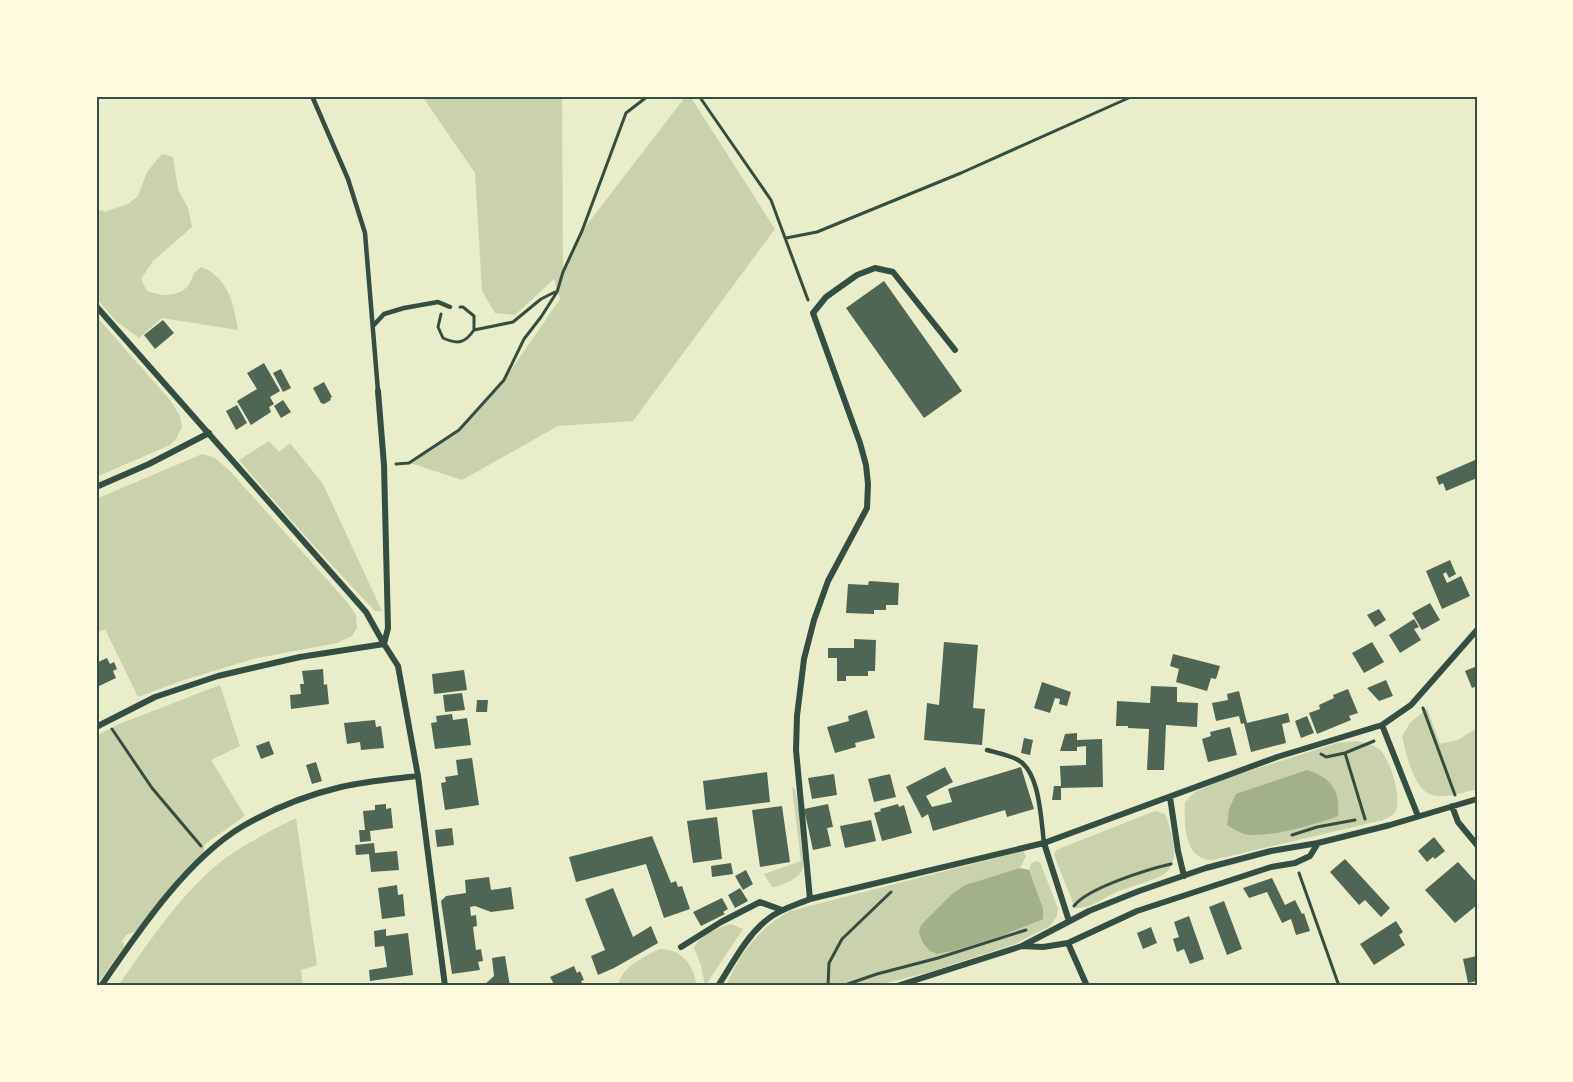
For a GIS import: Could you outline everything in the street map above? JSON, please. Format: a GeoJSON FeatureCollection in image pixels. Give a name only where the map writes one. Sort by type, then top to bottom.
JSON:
{"type":"FeatureCollection","features":[{"type":"Feature","properties":{"kind":"street"},"geometry":{"type":"LineString","coordinates":[[810,899],[796,750],[797,716],[804,659],[814,620],[828,581],[867,508],[868,484],[860,443],[813,313],[826,297],[857,275],[875,268],[893,273],[955,350]]}},
{"type":"Feature","properties":{"kind":"street"},"geometry":{"type":"LineString","coordinates":[[96,306],[366,612],[398,666],[418,776],[445,986]]}},
{"type":"Feature","properties":{"kind":"street"},"geometry":{"type":"LineString","coordinates":[[378,391],[384,465],[388,628],[384,644]]}},
{"type":"Feature","properties":{"kind":"street"},"geometry":{"type":"LineString","coordinates":[[96,487],[168,455],[209,433]]}},
{"type":"Feature","properties":{"kind":"street"},"geometry":{"type":"LineString","coordinates":[[718,986],[751,936],[768,919],[782,910],[810,899],[1044,843],[1277,757],[1382,725],[1411,705],[1477,630]]}},
{"type":"Feature","properties":{"kind":"street"},"geometry":{"type":"LineString","coordinates":[[96,727],[155,697],[218,676],[300,657],[384,644]]}},
{"type":"Feature","properties":{"kind":"street"},"geometry":{"type":"LineString","coordinates":[[1382,725],[1418,816]]}},
{"type":"Feature","properties":{"kind":"street"},"geometry":{"type":"LineString","coordinates":[[101,986],[150,918],[181,880],[207,854],[242,827],[277,808],[343,786],[418,776]]}},
{"type":"Feature","properties":{"kind":"street"},"geometry":{"type":"LineString","coordinates":[[1170,797],[1184,876]]}},
{"type":"Feature","properties":{"kind":"street"},"geometry":{"type":"LineString","coordinates":[[897,986],[1022,946],[1089,911],[1184,876],[1271,851],[1318,843],[1390,825],[1477,799]]}},
{"type":"Feature","properties":{"kind":"street"},"geometry":{"type":"LineString","coordinates":[[1454,805],[1458,822],[1477,845]]}},
{"type":"Feature","properties":{"kind":"street"},"geometry":{"type":"LineString","coordinates":[[1044,843],[1069,921]]}},
{"type":"Feature","properties":{"kind":"street"},"geometry":{"type":"LineString","coordinates":[[1022,946],[1043,947],[1068,943],[1137,911],[1271,867],[1295,863],[1310,856],[1318,843]]}},
{"type":"Feature","properties":{"kind":"street"},"geometry":{"type":"LineString","coordinates":[[681,947],[721,922],[760,902],[782,910]]}},
{"type":"Feature","properties":{"kind":"street"},"geometry":{"type":"LineString","coordinates":[[1068,943],[1087,986]]}},
{"type":"Feature","properties":{"kind":"lane"},"geometry":{"type":"LineString","coordinates":[[312,96],[348,179],[365,233],[378,391]]}},
{"type":"Feature","properties":{"kind":"lane"},"geometry":{"type":"LineString","coordinates":[[373,326],[384,314],[404,308],[438,302],[450,307]]}},
{"type":"Feature","properties":{"kind":"lane"},"geometry":{"type":"LineString","coordinates":[[987,750],[1018,760],[1027,767],[1039,798],[1044,843]]}},
{"type":"Feature","properties":{"kind":"path"},"geometry":{"type":"LineString","coordinates":[[384,465],[410,463],[459,430],[504,380],[524,339],[542,317],[557,292],[626,113],[648,96]]}},
{"type":"Feature","properties":{"kind":"path"},"geometry":{"type":"LineString","coordinates":[[699,96],[771,200],[813,313]]}},
{"type":"Feature","properties":{"kind":"path"},"geometry":{"type":"LineString","coordinates":[[786,238],[817,232],[961,173],[1133,96]]}},
{"type":"Feature","properties":{"kind":"path"},"geometry":{"type":"LineString","coordinates":[[474,330],[513,322],[541,299],[557,292]]}},
{"type":"Feature","properties":{"kind":"path"},"geometry":{"type":"LineString","coordinates":[[450,307],[464,307],[474,316],[474,330],[467,340],[455,343],[443,338],[438,327],[440,315],[450,307]]}},
{"type":"Feature","properties":{"kind":"path"},"geometry":{"type":"LineString","coordinates":[[1420,695],[1426,718],[1449,775],[1454,805]]}},
{"type":"Feature","properties":{"kind":"path"},"geometry":{"type":"LineString","coordinates":[[107,721],[152,788],[207,854]]}},
{"type":"Feature","properties":{"kind":"path"},"geometry":{"type":"LineString","coordinates":[[1345,753],[1365,819]]}},
{"type":"Feature","properties":{"kind":"path"},"geometry":{"type":"LineString","coordinates":[[1295,863],[1311,902],[1339,986]]}},
{"type":"Feature","properties":{"kind":"path"},"geometry":{"type":"LineString","coordinates":[[828,986],[829,963],[842,939],[880,900],[894,890],[891,879]]}},
{"type":"Feature","properties":{"kind":"shaded area"},"geometry":{"type":"Polygon","coordinates":[[[422,96],[562,96],[563,270],[582,231],[686,96],[690,96],[775,229],[633,421],[558,426],[462,480],[410,463],[459,430],[504,380],[560,299],[554,279],[515,315],[495,313],[482,291],[475,173],[422,96]]]}},
{"type":"Feature","properties":{"kind":"shaded area"},"geometry":{"type":"Polygon","coordinates":[[[162,154],[173,157],[178,189],[188,208],[192,227],[153,261],[141,279],[147,291],[168,295],[178,293],[188,286],[194,274],[201,267],[218,277],[224,284],[232,301],[238,330],[162,318],[139,338],[116,321],[96,298],[96,209],[105,212],[128,204],[138,196],[147,172],[162,154]]]}},
{"type":"Feature","properties":{"kind":"shaded area"},"geometry":{"type":"Polygon","coordinates":[[[96,316],[170,400],[180,416],[182,427],[170,445],[96,477],[96,316]]]}},
{"type":"Feature","properties":{"kind":"shaded area"},"geometry":{"type":"Polygon","coordinates":[[[269,441],[279,452],[290,443],[323,484],[382,611],[375,611],[357,593],[239,460],[269,441]]]}},
{"type":"Feature","properties":{"kind":"shaded area"},"geometry":{"type":"Polygon","coordinates":[[[202,454],[215,458],[230,471],[347,602],[356,615],[357,628],[352,636],[337,643],[253,659],[138,697],[105,629],[96,633],[96,499],[202,454]]]}},
{"type":"Feature","properties":{"kind":"shaded area"},"geometry":{"type":"Polygon","coordinates":[[[220,685],[240,746],[211,760],[245,816],[205,844],[203,854],[180,876],[136,931],[126,935],[122,941],[123,948],[96,986],[96,736],[119,724],[220,685]]]}},
{"type":"Feature","properties":{"kind":"shaded area"},"geometry":{"type":"Polygon","coordinates":[[[1427,708],[1440,744],[1458,740],[1477,728],[1477,789],[1453,795],[1435,796],[1419,785],[1411,769],[1402,736],[1410,723],[1427,708]]]}},
{"type":"Feature","properties":{"kind":"shaded area"},"geometry":{"type":"Polygon","coordinates":[[[1356,741],[1376,747],[1387,761],[1394,779],[1397,798],[1395,812],[1391,815],[1383,820],[1213,860],[1203,859],[1191,848],[1186,830],[1185,802],[1195,792],[1224,779],[1337,743],[1356,741]]]}},
{"type":"Feature","properties":{"kind":"shaded area"},"geometry":{"type":"Polygon","coordinates":[[[1307,770],[1322,777],[1333,786],[1338,799],[1338,816],[1305,827],[1254,835],[1244,834],[1227,825],[1229,809],[1236,794],[1307,770]]]}},
{"type":"Feature","properties":{"kind":"shaded area"},"geometry":{"type":"Polygon","coordinates":[[[792,787],[795,790],[803,847],[802,870],[794,879],[772,887],[764,874],[801,861],[792,787]]]}},
{"type":"Feature","properties":{"kind":"shaded area"},"geometry":{"type":"Polygon","coordinates":[[[1155,811],[1165,814],[1173,839],[1174,857],[1167,872],[1119,891],[1092,905],[1075,908],[1054,855],[1056,850],[1155,811]]]}},
{"type":"Feature","properties":{"kind":"shaded area"},"geometry":{"type":"Polygon","coordinates":[[[296,818],[317,965],[301,970],[303,986],[118,986],[174,909],[199,881],[223,860],[243,847],[296,818]]]}},
{"type":"Feature","properties":{"kind":"shaded area"},"geometry":{"type":"Polygon","coordinates":[[[1023,851],[1026,856],[1020,868],[965,885],[953,893],[937,954],[1000,936],[1043,908],[1029,870],[1035,861],[1040,862],[1058,909],[1057,916],[1050,926],[1015,944],[930,972],[874,986],[726,986],[737,963],[752,942],[769,925],[790,911],[1023,851]]]}},
{"type":"Feature","properties":{"kind":"shaded area"},"geometry":{"type":"Polygon","coordinates":[[[1020,868],[1029,870],[1043,908],[1043,919],[1001,936],[953,951],[937,954],[930,951],[923,943],[919,933],[921,925],[953,893],[965,885],[1020,868]]]}},
{"type":"Feature","properties":{"kind":"shaded area"},"geometry":{"type":"Polygon","coordinates":[[[731,924],[743,929],[705,986],[701,965],[694,948],[705,936],[731,924]]]}},
{"type":"Feature","properties":{"kind":"shaded area"},"geometry":{"type":"Polygon","coordinates":[[[659,949],[681,955],[690,965],[697,986],[618,986],[620,979],[629,968],[659,949]]]}},
{"type":"Feature","properties":{"kind":"building"},"geometry":{"type":"Polygon","coordinates":[[[884,281],[962,391],[924,418],[846,308],[884,281]]]}},
{"type":"Feature","properties":{"kind":"building"},"geometry":{"type":"Polygon","coordinates":[[[163,320],[174,333],[155,349],[144,335],[163,320]]]}},
{"type":"Feature","properties":{"kind":"building"},"geometry":{"type":"Polygon","coordinates":[[[264,363],[280,391],[270,397],[274,404],[269,407],[271,412],[251,425],[237,401],[257,389],[247,373],[264,363]]]}},
{"type":"Feature","properties":{"kind":"building"},"geometry":{"type":"Polygon","coordinates":[[[281,369],[291,388],[283,392],[273,373],[281,369]]]}},
{"type":"Feature","properties":{"kind":"building"},"geometry":{"type":"Polygon","coordinates":[[[324,382],[332,397],[324,404],[321,403],[313,388],[324,382]]]}},
{"type":"Feature","properties":{"kind":"building"},"geometry":{"type":"Polygon","coordinates":[[[283,400],[291,412],[281,418],[274,406],[283,400]]]}},
{"type":"Feature","properties":{"kind":"building"},"geometry":{"type":"Polygon","coordinates":[[[237,405],[247,423],[236,430],[226,411],[237,405]]]}},
{"type":"Feature","properties":{"kind":"building"},"geometry":{"type":"Polygon","coordinates":[[[1475,460],[1477,478],[1446,491],[1443,483],[1439,485],[1436,477],[1475,460]]]}},
{"type":"Feature","properties":{"kind":"building"},"geometry":{"type":"Polygon","coordinates":[[[1450,560],[1456,574],[1449,578],[1446,572],[1443,574],[1447,583],[1461,576],[1470,596],[1442,609],[1426,571],[1450,560]]]}},
{"type":"Feature","properties":{"kind":"building"},"geometry":{"type":"Polygon","coordinates":[[[869,581],[899,583],[898,605],[886,605],[886,610],[874,610],[874,614],[846,613],[848,584],[868,585],[869,581]]]}},
{"type":"Feature","properties":{"kind":"building"},"geometry":{"type":"Polygon","coordinates":[[[1430,603],[1440,620],[1422,630],[1412,613],[1430,603]]]}},
{"type":"Feature","properties":{"kind":"building"},"geometry":{"type":"Polygon","coordinates":[[[1379,609],[1386,620],[1375,627],[1367,615],[1379,609]]]}},
{"type":"Feature","properties":{"kind":"building"},"geometry":{"type":"Polygon","coordinates":[[[1414,619],[1419,627],[1414,629],[1421,640],[1400,653],[1389,635],[1414,619]]]}},
{"type":"Feature","properties":{"kind":"building"},"geometry":{"type":"Polygon","coordinates":[[[854,639],[876,640],[875,671],[868,671],[868,676],[846,676],[846,681],[837,681],[837,658],[828,658],[828,648],[854,648],[854,639]]]}},
{"type":"Feature","properties":{"kind":"building"},"geometry":{"type":"Polygon","coordinates":[[[944,642],[978,645],[973,708],[985,709],[982,745],[924,740],[927,703],[939,705],[944,642]]]}},
{"type":"Feature","properties":{"kind":"building"},"geometry":{"type":"Polygon","coordinates":[[[1372,642],[1384,662],[1364,673],[1352,653],[1372,642]]]}},
{"type":"Feature","properties":{"kind":"building"},"geometry":{"type":"Polygon","coordinates":[[[1173,654],[1220,666],[1216,679],[1211,678],[1207,691],[1176,682],[1179,669],[1170,666],[1173,654]]]}},
{"type":"Feature","properties":{"kind":"building"},"geometry":{"type":"Polygon","coordinates":[[[107,658],[110,664],[114,662],[117,669],[113,671],[116,678],[97,687],[96,663],[107,658]]]}},
{"type":"Feature","properties":{"kind":"building"},"geometry":{"type":"Polygon","coordinates":[[[1477,666],[1477,686],[1472,688],[1465,671],[1477,666]]]}},
{"type":"Feature","properties":{"kind":"building"},"geometry":{"type":"Polygon","coordinates":[[[323,669],[329,704],[291,709],[290,695],[301,694],[300,684],[304,684],[302,671],[323,669]]]}},
{"type":"Feature","properties":{"kind":"building"},"geometry":{"type":"Polygon","coordinates":[[[464,670],[467,690],[434,694],[432,674],[464,670]]]}},
{"type":"Feature","properties":{"kind":"building"},"geometry":{"type":"Polygon","coordinates":[[[1386,680],[1393,696],[1379,701],[1367,688],[1386,680]]]}},
{"type":"Feature","properties":{"kind":"building"},"geometry":{"type":"Polygon","coordinates":[[[1042,682],[1071,692],[1067,706],[1059,704],[1060,699],[1055,698],[1050,713],[1034,708],[1042,682]]]}},
{"type":"Feature","properties":{"kind":"building"},"geometry":{"type":"Polygon","coordinates":[[[1151,686],[1177,687],[1177,702],[1198,703],[1197,727],[1166,725],[1164,770],[1147,770],[1149,729],[1116,726],[1117,701],[1150,703],[1151,686]]]}},
{"type":"Feature","properties":{"kind":"building"},"geometry":{"type":"Polygon","coordinates":[[[1348,689],[1358,713],[1349,716],[1351,720],[1317,734],[1309,713],[1320,709],[1319,705],[1334,698],[1333,695],[1348,689]]]}},
{"type":"Feature","properties":{"kind":"building"},"geometry":{"type":"Polygon","coordinates":[[[1239,691],[1247,723],[1288,713],[1290,722],[1282,724],[1286,743],[1251,752],[1244,723],[1241,724],[1239,716],[1216,721],[1212,703],[1228,700],[1227,694],[1239,691]]]}},
{"type":"Feature","properties":{"kind":"building"},"geometry":{"type":"Polygon","coordinates":[[[462,693],[465,710],[445,712],[443,695],[462,693]]]}},
{"type":"Feature","properties":{"kind":"building"},"geometry":{"type":"Polygon","coordinates":[[[477,700],[488,700],[487,712],[476,712],[477,700]]]}},
{"type":"Feature","properties":{"kind":"building"},"geometry":{"type":"Polygon","coordinates":[[[867,710],[875,738],[855,743],[856,747],[835,753],[827,727],[849,721],[848,716],[867,710]]]}},
{"type":"Feature","properties":{"kind":"building"},"geometry":{"type":"Polygon","coordinates":[[[452,714],[453,720],[467,718],[471,745],[435,749],[431,723],[437,722],[436,716],[452,714]]]}},
{"type":"Feature","properties":{"kind":"building"},"geometry":{"type":"Polygon","coordinates":[[[1307,716],[1314,733],[1301,738],[1295,721],[1307,716]]]}},
{"type":"Feature","properties":{"kind":"building"},"geometry":{"type":"Polygon","coordinates":[[[375,720],[376,727],[381,726],[384,748],[361,750],[360,742],[347,744],[344,723],[375,720]]]}},
{"type":"Feature","properties":{"kind":"building"},"geometry":{"type":"Polygon","coordinates":[[[1230,727],[1237,755],[1208,762],[1202,739],[1211,736],[1210,732],[1230,727]]]}},
{"type":"Feature","properties":{"kind":"building"},"geometry":{"type":"Polygon","coordinates":[[[1077,733],[1077,740],[1102,739],[1103,787],[1061,788],[1061,800],[1052,800],[1054,786],[1061,786],[1060,766],[1086,765],[1086,746],[1077,747],[1077,751],[1060,751],[1065,734],[1077,733]]]}},
{"type":"Feature","properties":{"kind":"building"},"geometry":{"type":"Polygon","coordinates":[[[1024,738],[1033,740],[1030,755],[1021,753],[1024,738]]]}},
{"type":"Feature","properties":{"kind":"building"},"geometry":{"type":"Polygon","coordinates":[[[269,741],[274,754],[261,759],[256,746],[269,741]]]}},
{"type":"Feature","properties":{"kind":"building"},"geometry":{"type":"Polygon","coordinates":[[[472,758],[479,805],[445,810],[441,783],[446,782],[445,777],[458,775],[456,760],[472,758]]]}},
{"type":"Feature","properties":{"kind":"building"},"geometry":{"type":"Polygon","coordinates":[[[316,762],[322,781],[312,784],[306,765],[316,762]]]}},
{"type":"Feature","properties":{"kind":"building"},"geometry":{"type":"Polygon","coordinates":[[[945,767],[953,782],[926,796],[932,807],[952,802],[948,789],[1021,767],[1034,809],[1007,817],[1005,810],[933,831],[928,814],[922,818],[906,787],[945,767]]]}},
{"type":"Feature","properties":{"kind":"building"},"geometry":{"type":"Polygon","coordinates":[[[767,772],[770,802],[706,810],[703,781],[767,772]]]}},
{"type":"Feature","properties":{"kind":"building"},"geometry":{"type":"Polygon","coordinates":[[[834,774],[837,795],[812,799],[808,778],[834,774]]]}},
{"type":"Feature","properties":{"kind":"building"},"geometry":{"type":"Polygon","coordinates":[[[890,774],[896,797],[874,802],[868,779],[890,774]]]}},
{"type":"Feature","properties":{"kind":"building"},"geometry":{"type":"Polygon","coordinates":[[[386,804],[386,809],[391,808],[393,828],[370,831],[371,841],[360,842],[359,830],[365,830],[363,811],[375,810],[375,805],[386,804]]]}},
{"type":"Feature","properties":{"kind":"building"},"geometry":{"type":"Polygon","coordinates":[[[828,804],[833,827],[827,828],[831,846],[813,850],[804,809],[828,804]]]}},
{"type":"Feature","properties":{"kind":"building"},"geometry":{"type":"Polygon","coordinates":[[[898,804],[899,807],[904,805],[912,833],[882,841],[874,813],[898,804]]]}},
{"type":"Feature","properties":{"kind":"building"},"geometry":{"type":"Polygon","coordinates":[[[782,806],[790,862],[760,867],[752,810],[782,806]]]}},
{"type":"Feature","properties":{"kind":"building"},"geometry":{"type":"Polygon","coordinates":[[[717,817],[722,859],[693,863],[687,821],[717,817]]]}},
{"type":"Feature","properties":{"kind":"building"},"geometry":{"type":"Polygon","coordinates":[[[871,820],[876,841],[845,848],[840,826],[871,820]]]}},
{"type":"Feature","properties":{"kind":"building"},"geometry":{"type":"Polygon","coordinates":[[[452,828],[454,845],[437,847],[435,830],[452,828]]]}},
{"type":"Feature","properties":{"kind":"building"},"geometry":{"type":"Polygon","coordinates":[[[652,836],[671,883],[676,881],[678,887],[682,886],[690,909],[664,918],[646,864],[576,882],[569,857],[652,836]]]}},
{"type":"Feature","properties":{"kind":"building"},"geometry":{"type":"Polygon","coordinates":[[[1434,837],[1445,851],[1427,862],[1418,851],[1434,837]]]}},
{"type":"Feature","properties":{"kind":"building"},"geometry":{"type":"Polygon","coordinates":[[[374,843],[375,853],[397,851],[399,870],[371,872],[369,854],[356,855],[355,845],[374,843]]]}},
{"type":"Feature","properties":{"kind":"building"},"geometry":{"type":"Polygon","coordinates":[[[1345,859],[1390,908],[1381,917],[1365,900],[1359,905],[1330,872],[1345,859]]]}},
{"type":"Feature","properties":{"kind":"building"},"geometry":{"type":"Polygon","coordinates":[[[1458,862],[1477,883],[1477,905],[1455,923],[1425,890],[1458,862]]]}},
{"type":"Feature","properties":{"kind":"building"},"geometry":{"type":"Polygon","coordinates":[[[731,863],[733,874],[712,877],[711,866],[731,863]]]}},
{"type":"Feature","properties":{"kind":"building"},"geometry":{"type":"Polygon","coordinates":[[[746,870],[753,884],[743,890],[735,876],[746,870]]]}},
{"type":"Feature","properties":{"kind":"building"},"geometry":{"type":"Polygon","coordinates":[[[489,877],[491,890],[511,887],[514,909],[491,912],[475,906],[470,907],[471,916],[476,915],[477,926],[473,927],[476,950],[481,949],[483,961],[478,962],[480,970],[452,974],[441,901],[446,896],[466,893],[465,880],[489,877]]]}},
{"type":"Feature","properties":{"kind":"building"},"geometry":{"type":"Polygon","coordinates":[[[1272,878],[1285,905],[1295,900],[1302,914],[1304,913],[1310,931],[1296,935],[1291,919],[1282,923],[1267,892],[1249,898],[1243,888],[1272,878]]]}},
{"type":"Feature","properties":{"kind":"building"},"geometry":{"type":"Polygon","coordinates":[[[397,885],[398,895],[403,894],[405,916],[382,919],[378,888],[397,885]]]}},
{"type":"Feature","properties":{"kind":"building"},"geometry":{"type":"Polygon","coordinates":[[[613,888],[633,937],[651,926],[658,943],[598,975],[591,956],[605,950],[585,899],[613,888]]]}},
{"type":"Feature","properties":{"kind":"building"},"geometry":{"type":"Polygon","coordinates":[[[740,888],[748,901],[735,908],[728,895],[740,888]]]}},
{"type":"Feature","properties":{"kind":"building"},"geometry":{"type":"Polygon","coordinates":[[[722,898],[728,909],[723,912],[725,914],[701,926],[693,912],[722,898]]]}},
{"type":"Feature","properties":{"kind":"building"},"geometry":{"type":"Polygon","coordinates":[[[1224,901],[1242,949],[1227,955],[1209,907],[1224,901]]]}},
{"type":"Feature","properties":{"kind":"building"},"geometry":{"type":"Polygon","coordinates":[[[1189,916],[1204,959],[1190,964],[1184,949],[1177,952],[1173,939],[1179,937],[1174,922],[1189,916]]]}},
{"type":"Feature","properties":{"kind":"building"},"geometry":{"type":"Polygon","coordinates":[[[1396,921],[1403,932],[1399,935],[1405,945],[1374,965],[1360,944],[1396,921]]]}},
{"type":"Feature","properties":{"kind":"building"},"geometry":{"type":"Polygon","coordinates":[[[1151,927],[1157,943],[1143,949],[1137,933],[1151,927]]]}},
{"type":"Feature","properties":{"kind":"building"},"geometry":{"type":"Polygon","coordinates":[[[386,929],[386,936],[408,933],[413,975],[370,981],[369,970],[387,967],[384,946],[375,947],[374,931],[386,929]]]}},
{"type":"Feature","properties":{"kind":"building"},"geometry":{"type":"Polygon","coordinates":[[[505,956],[510,986],[483,986],[494,976],[492,958],[505,956]]]}},
{"type":"Feature","properties":{"kind":"building"},"geometry":{"type":"Polygon","coordinates":[[[1477,956],[1477,981],[1468,983],[1463,959],[1477,956]]]}},
{"type":"Feature","properties":{"kind":"building"},"geometry":{"type":"Polygon","coordinates":[[[574,966],[577,973],[580,971],[584,980],[581,981],[583,986],[555,986],[550,977],[574,966]]]}}]}
